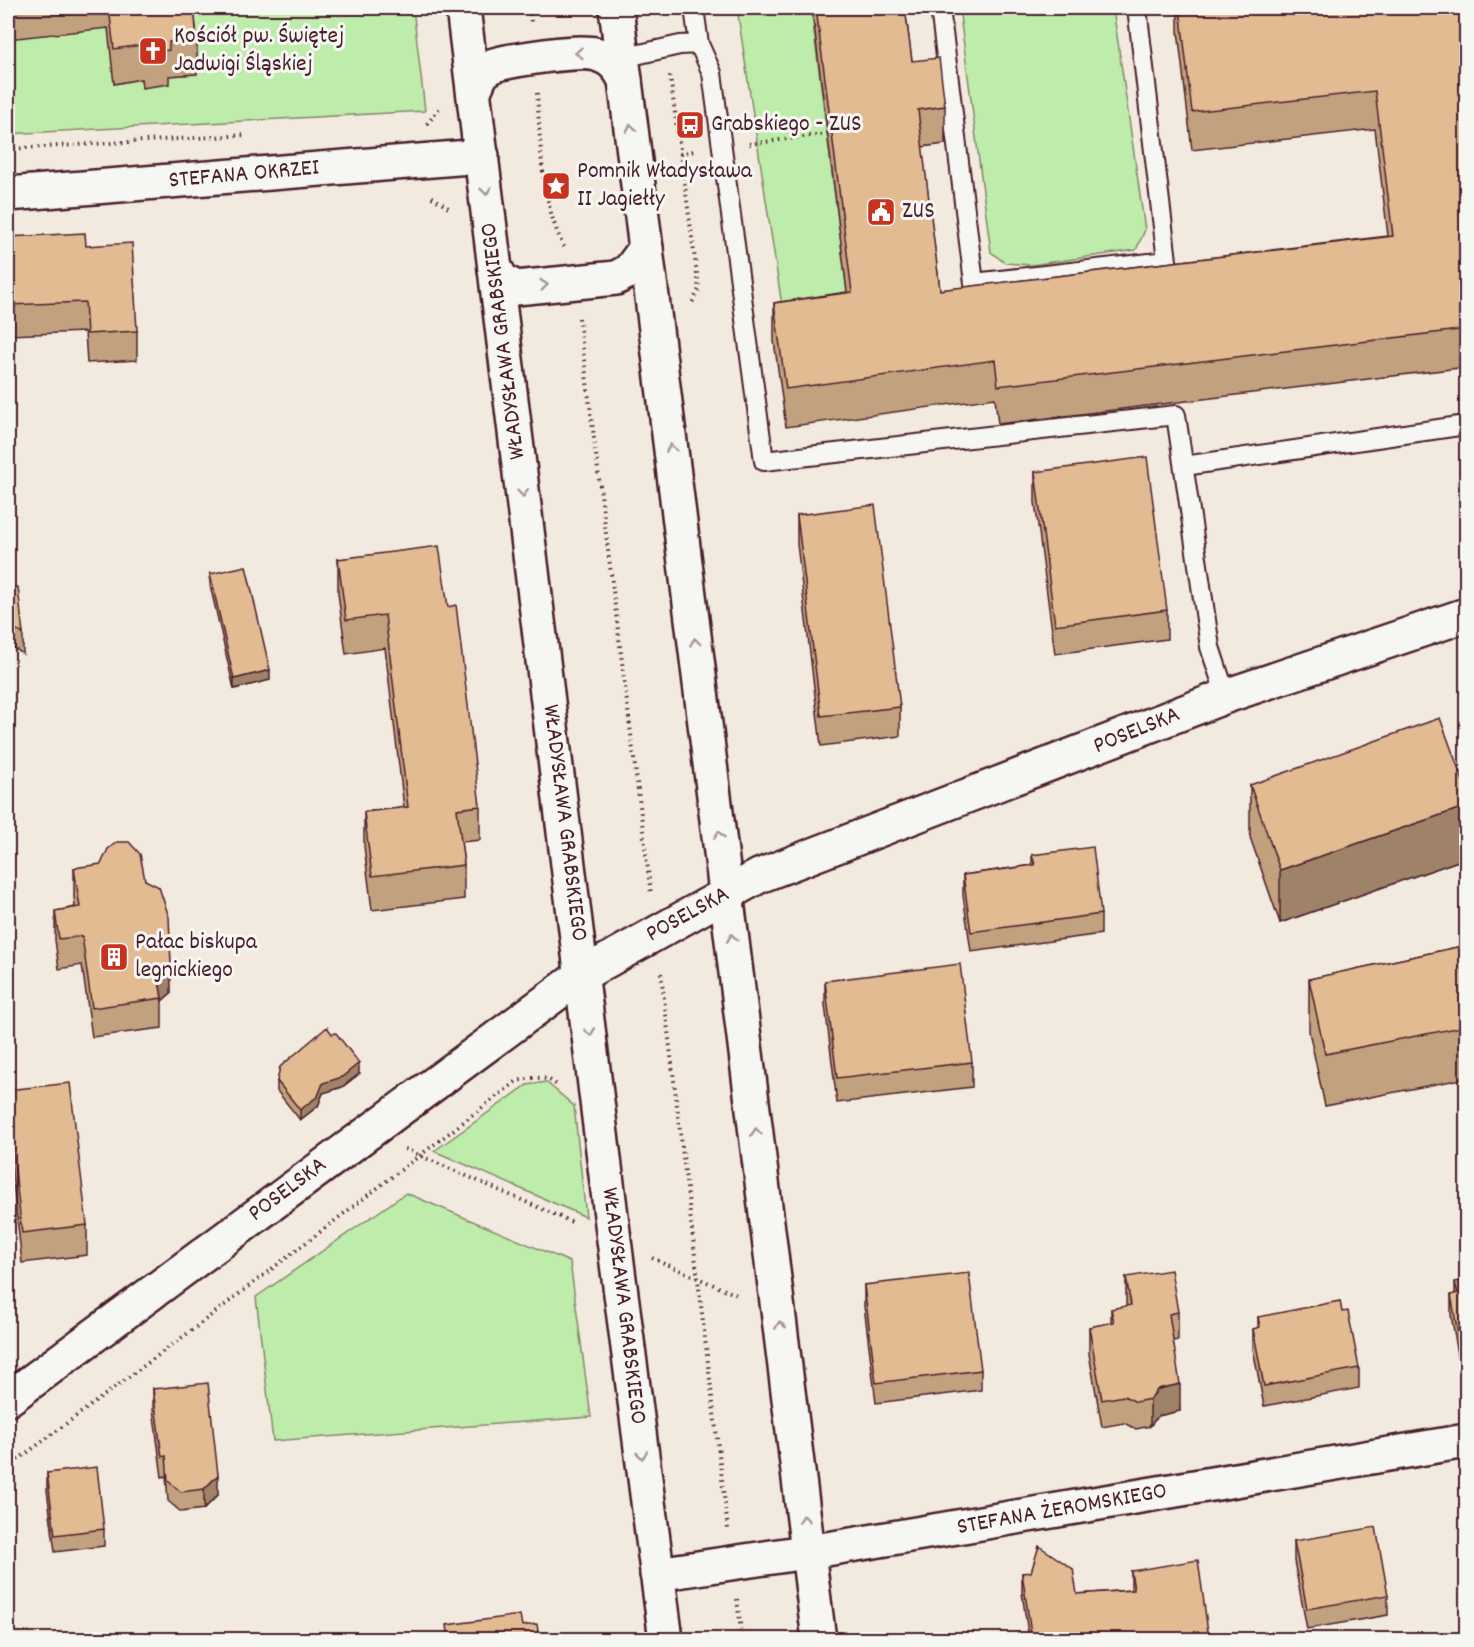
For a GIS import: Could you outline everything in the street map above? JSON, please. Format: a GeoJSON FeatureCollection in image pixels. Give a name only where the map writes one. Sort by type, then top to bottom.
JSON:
{"type":"FeatureCollection","features":[{"type":"Feature","properties":{"kind":"street","name":"WŁADYSŁAWA GRABSKIEGO"},"geometry":{"type":"LineString","coordinates":[[463,8],[614,1240],[666,1640]]}},
{"type":"Feature","properties":{"kind":"street"},"geometry":{"type":"LineString","coordinates":[[616,8],[819,1640]]}},
{"type":"Feature","properties":{"kind":"street"},"geometry":{"type":"LineString","coordinates":[[474,91],[476,81],[491,66],[534,59],[593,53],[612,61],[623,69]]}},
{"type":"Feature","properties":{"kind":"street","name":"STEFANA OKRZEI"},"geometry":{"type":"LineString","coordinates":[[8,194],[482,156]]}},
{"type":"Feature","properties":{"kind":"street"},"geometry":{"type":"LineString","coordinates":[[495,268],[502,280],[516,288],[574,282],[623,274],[639,261],[646,248]]}},
{"type":"Feature","properties":{"kind":"street","name":"POSELSKA"},"geometry":{"type":"LineString","coordinates":[[8,1399],[364,1133],[583,974],[726,893],[759,876],[1226,696],[1467,615]]}},
{"type":"Feature","properties":{"kind":"street","name":"STEFANA ŻEROMSKIEGO"},"geometry":{"type":"LineString","coordinates":[[657,1574],[808,1552],[1467,1441]]}},
{"type":"Feature","properties":{"kind":"lane"},"geometry":{"type":"LineString","coordinates":[[694,8],[699,44],[712,73],[764,461],[1176,415],[1210,647],[1226,696]]}},
{"type":"Feature","properties":{"kind":"lane"},"geometry":{"type":"LineString","coordinates":[[940,8],[974,283],[1167,261],[1137,8]]}},
{"type":"Feature","properties":{"kind":"lane"},"geometry":{"type":"LineString","coordinates":[[623,69],[680,45],[699,44]]}},
{"type":"Feature","properties":{"kind":"lane"},"geometry":{"type":"LineString","coordinates":[[1184,466],[1467,425]]}},
{"type":"Feature","properties":{"kind":"path"},"geometry":{"type":"LineString","coordinates":[[530,8],[544,189],[553,226],[567,253],[574,282],[742,1640]]}},
{"type":"Feature","properties":{"kind":"path"},"geometry":{"type":"LineString","coordinates":[[426,125],[442,105]]}},
{"type":"Feature","properties":{"kind":"path"},"geometry":{"type":"LineString","coordinates":[[8,148],[259,135]]}},
{"type":"Feature","properties":{"kind":"path"},"geometry":{"type":"LineString","coordinates":[[8,1467],[516,1081],[538,1077],[552,1080],[560,1088]]}},
{"type":"Feature","properties":{"kind":"path"},"geometry":{"type":"LineString","coordinates":[[364,1133],[421,1155],[581,1226]]}},
{"type":"Feature","properties":{"kind":"path"},"geometry":{"type":"LineString","coordinates":[[614,1240],[779,1313]]}},
{"type":"Feature","properties":{"kind":"green space"},"geometry":{"type":"Polygon","coordinates":[[[8,8],[413,8],[425,111],[8,134],[8,8]]]}},
{"type":"Feature","properties":{"kind":"green space"},"geometry":{"type":"Polygon","coordinates":[[[737,8],[811,8],[852,330],[787,339],[737,8]]]}},
{"type":"Feature","properties":{"kind":"green space"},"geometry":{"type":"Polygon","coordinates":[[[959,8],[1113,8],[1145,230],[1136,250],[1031,265],[1005,263],[991,252],[959,8]]]}},
{"type":"Feature","properties":{"kind":"green space"},"geometry":{"type":"Polygon","coordinates":[[[546,1082],[574,1106],[586,1217],[434,1151],[527,1085],[546,1082]]]}},
{"type":"Feature","properties":{"kind":"green space"},"geometry":{"type":"Polygon","coordinates":[[[406,1193],[570,1262],[591,1417],[273,1441],[256,1297],[406,1193]]]}},
{"type":"Feature","properties":{"kind":"building"},"geometry":{"type":"Polygon","coordinates":[[[109,8],[194,8],[197,39],[169,42],[169,50],[142,53],[141,45],[114,49],[109,8]]]}},
{"type":"Feature","properties":{"kind":"building","name":"ZUS"},"geometry":{"type":"Polygon","coordinates":[[[816,8],[905,8],[912,61],[939,58],[945,106],[918,110],[940,290],[1393,236],[1375,91],[1192,112],[1180,8],[1463,8],[1467,34],[1467,329],[998,386],[995,360],[786,389],[774,303],[852,292],[816,8]]]}},
{"type":"Feature","properties":{"kind":"building"},"geometry":{"type":"Polygon","coordinates":[[[85,233],[86,246],[132,243],[137,331],[87,334],[85,302],[8,305],[8,237],[85,233]]]}},
{"type":"Feature","properties":{"kind":"building"},"geometry":{"type":"Polygon","coordinates":[[[1147,457],[1167,610],[1055,625],[1035,472],[1147,457]]]}},
{"type":"Feature","properties":{"kind":"building"},"geometry":{"type":"Polygon","coordinates":[[[875,505],[900,707],[821,716],[797,515],[875,505]]]}},
{"type":"Feature","properties":{"kind":"building"},"geometry":{"type":"Polygon","coordinates":[[[439,546],[448,607],[456,605],[480,806],[457,809],[464,865],[372,876],[364,812],[408,807],[385,615],[346,620],[338,559],[439,546]]]}},
{"type":"Feature","properties":{"kind":"building"},"geometry":{"type":"Polygon","coordinates":[[[246,566],[270,670],[234,679],[210,574],[246,566]]]}},
{"type":"Feature","properties":{"kind":"building"},"geometry":{"type":"Polygon","coordinates":[[[18,587],[23,634],[8,624],[8,588],[18,587]]]}},
{"type":"Feature","properties":{"kind":"building"},"geometry":{"type":"Polygon","coordinates":[[[1440,718],[1467,792],[1467,806],[1280,870],[1250,785],[1440,718]]]}},
{"type":"Feature","properties":{"kind":"building","name":"Pałac biskupa legnickiego"},"geometry":{"type":"Polygon","coordinates":[[[117,842],[129,842],[140,854],[145,880],[159,887],[169,917],[171,964],[158,975],[162,998],[92,1008],[82,936],[59,939],[55,911],[80,907],[74,868],[101,864],[108,849],[117,842]]]}},
{"type":"Feature","properties":{"kind":"building"},"geometry":{"type":"Polygon","coordinates":[[[1093,847],[1101,914],[971,932],[963,875],[1035,865],[1032,855],[1093,847]]]}},
{"type":"Feature","properties":{"kind":"building"},"geometry":{"type":"Polygon","coordinates":[[[1467,945],[1467,1026],[1325,1054],[1309,979],[1467,945]]]}},
{"type":"Feature","properties":{"kind":"building"},"geometry":{"type":"Polygon","coordinates":[[[960,964],[972,1062],[837,1078],[825,981],[960,964]]]}},
{"type":"Feature","properties":{"kind":"building"},"geometry":{"type":"Polygon","coordinates":[[[327,1027],[332,1034],[336,1033],[359,1063],[342,1077],[323,1083],[318,1096],[300,1110],[277,1081],[280,1067],[327,1027]]]}},
{"type":"Feature","properties":{"kind":"building"},"geometry":{"type":"Polygon","coordinates":[[[70,1083],[87,1225],[22,1233],[8,1090],[70,1083]]]}},
{"type":"Feature","properties":{"kind":"building"},"geometry":{"type":"Polygon","coordinates":[[[1171,1270],[1178,1312],[1169,1314],[1180,1384],[1158,1389],[1150,1399],[1136,1402],[1124,1396],[1102,1400],[1089,1327],[1114,1322],[1111,1309],[1131,1305],[1126,1277],[1171,1270]]]}},
{"type":"Feature","properties":{"kind":"building"},"geometry":{"type":"Polygon","coordinates":[[[969,1273],[981,1370],[876,1383],[864,1285],[969,1273]]]}},
{"type":"Feature","properties":{"kind":"building"},"geometry":{"type":"Polygon","coordinates":[[[1467,1280],[1467,1350],[1461,1351],[1451,1295],[1458,1293],[1455,1282],[1467,1280]]]}},
{"type":"Feature","properties":{"kind":"building"},"geometry":{"type":"Polygon","coordinates":[[[1340,1301],[1342,1312],[1348,1311],[1359,1368],[1264,1386],[1253,1329],[1260,1327],[1258,1317],[1340,1301]]]}},
{"type":"Feature","properties":{"kind":"building"},"geometry":{"type":"Polygon","coordinates":[[[208,1383],[218,1475],[204,1489],[181,1492],[168,1481],[166,1456],[162,1457],[153,1389],[208,1383]]]}},
{"type":"Feature","properties":{"kind":"building"},"geometry":{"type":"Polygon","coordinates":[[[97,1467],[104,1529],[55,1535],[47,1473],[97,1467]]]}},
{"type":"Feature","properties":{"kind":"building"},"geometry":{"type":"Polygon","coordinates":[[[1376,1527],[1388,1595],[1307,1609],[1294,1541],[1376,1527]]]}},
{"type":"Feature","properties":{"kind":"building"},"geometry":{"type":"Polygon","coordinates":[[[1039,1546],[1073,1569],[1077,1594],[1134,1590],[1131,1571],[1198,1560],[1208,1632],[1160,1640],[1142,1640],[1141,1634],[1108,1640],[1032,1640],[1022,1573],[1031,1572],[1039,1546]]]}},
{"type":"Feature","properties":{"kind":"building"},"geometry":{"type":"Polygon","coordinates":[[[520,1615],[522,1626],[537,1624],[539,1640],[449,1640],[447,1625],[520,1615]]]}},
{"type":"Feature","properties":{"kind":"place","name":"Kościół pw. Świętej Jadwigi Śląskiej"},"geometry":{"type":"Point","coordinates":[153,51]}},
{"type":"Feature","properties":{"kind":"place","name":"Grabskiego - ZUS"},"geometry":{"type":"Point","coordinates":[690,125]}},
{"type":"Feature","properties":{"kind":"place","name":"Pomnik Władysława II Jagiełły"},"geometry":{"type":"Point","coordinates":[556,186]}},
{"type":"Feature","properties":{"kind":"place","name":"ZUS"},"geometry":{"type":"Point","coordinates":[881,212]}},
{"type":"Feature","properties":{"kind":"place","name":"Pałac biskupa legnickiego"},"geometry":{"type":"Point","coordinates":[114,957]}}]}
